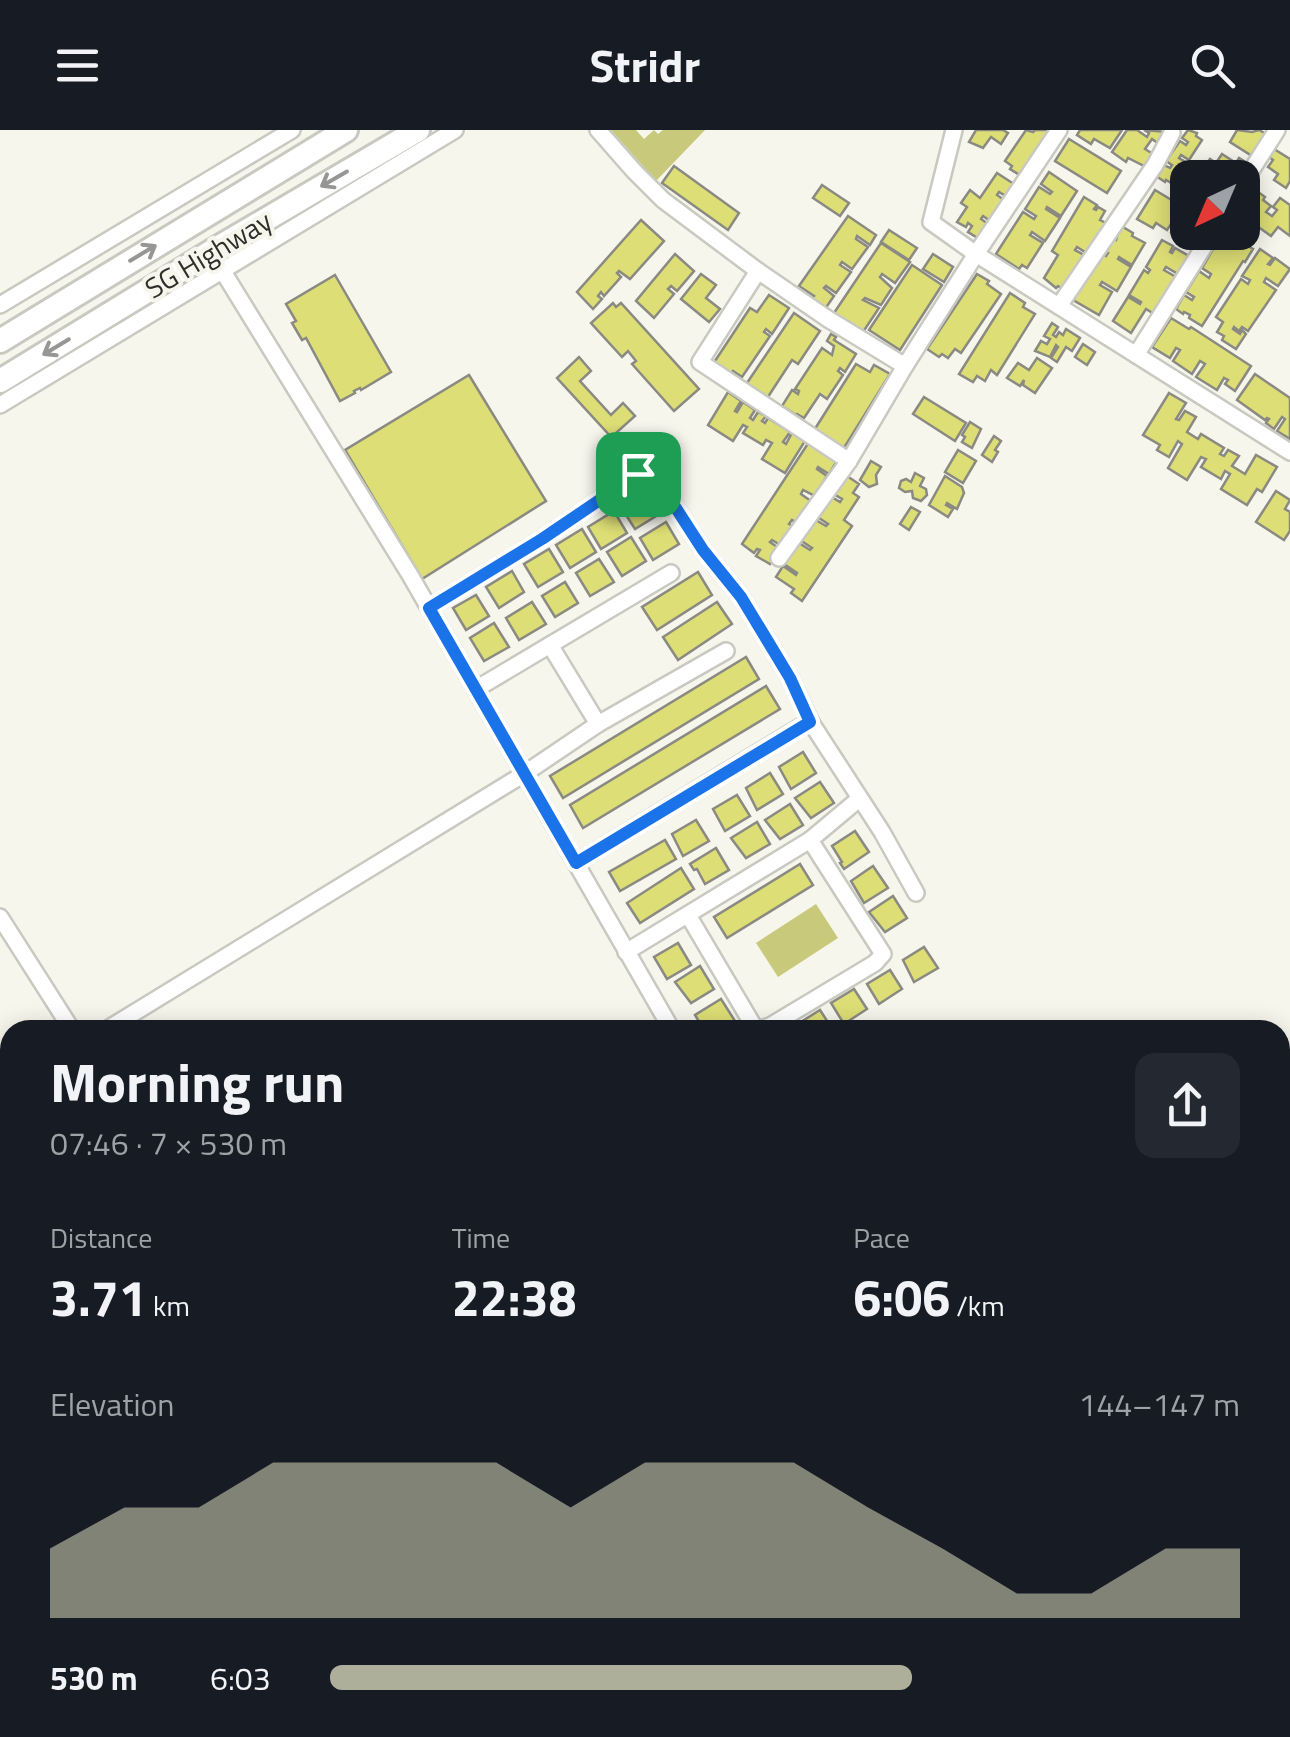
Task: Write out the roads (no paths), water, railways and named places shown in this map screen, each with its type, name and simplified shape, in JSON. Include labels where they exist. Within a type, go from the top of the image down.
[{"type":"highway","name":"SG Highway","points":[[0,340],[346,130]]},
{"type":"highway","name":"SG Highway","points":[[0,381],[418,130]]},
{"type":"street","points":[[0,305],[292,130]]},
{"type":"street","points":[[0,405],[455,130]]},
{"type":"street","points":[[598,130],[663,200],[758,271],[905,366]]},
{"type":"street","points":[[954,130],[931,222],[1290,452]]},
{"type":"street","points":[[778,558],[849,461],[905,366],[1058,130]]},
{"type":"street","points":[[1258,160],[1277,130]]},
{"type":"street","points":[[1058,306],[1155,165],[1172,133]]},
{"type":"street","points":[[1136,355],[1201,250]]},
{"type":"street","points":[[222,270],[429,608],[666,1020]]},
{"type":"street","points":[[758,271],[700,362],[849,461]]},
{"type":"street","points":[[429,608],[638,474],[672,502],[703,550],[741,597],[790,678],[810,722],[882,832],[916,894]]},
{"type":"street","points":[[476,689],[671,573]]},
{"type":"street","points":[[550,646],[598,724]]},
{"type":"street","points":[[122,1020],[524,774],[598,724],[726,651]]},
{"type":"street","points":[[576,863],[810,722]]},
{"type":"street","points":[[626,952],[810,840],[859,799]]},
{"type":"street","points":[[780,1020],[876,963],[883,954],[810,840]]},
{"type":"street","points":[[688,915],[750,1020]]},
{"type":"street","points":[[0,917],[66,1020]]}]
